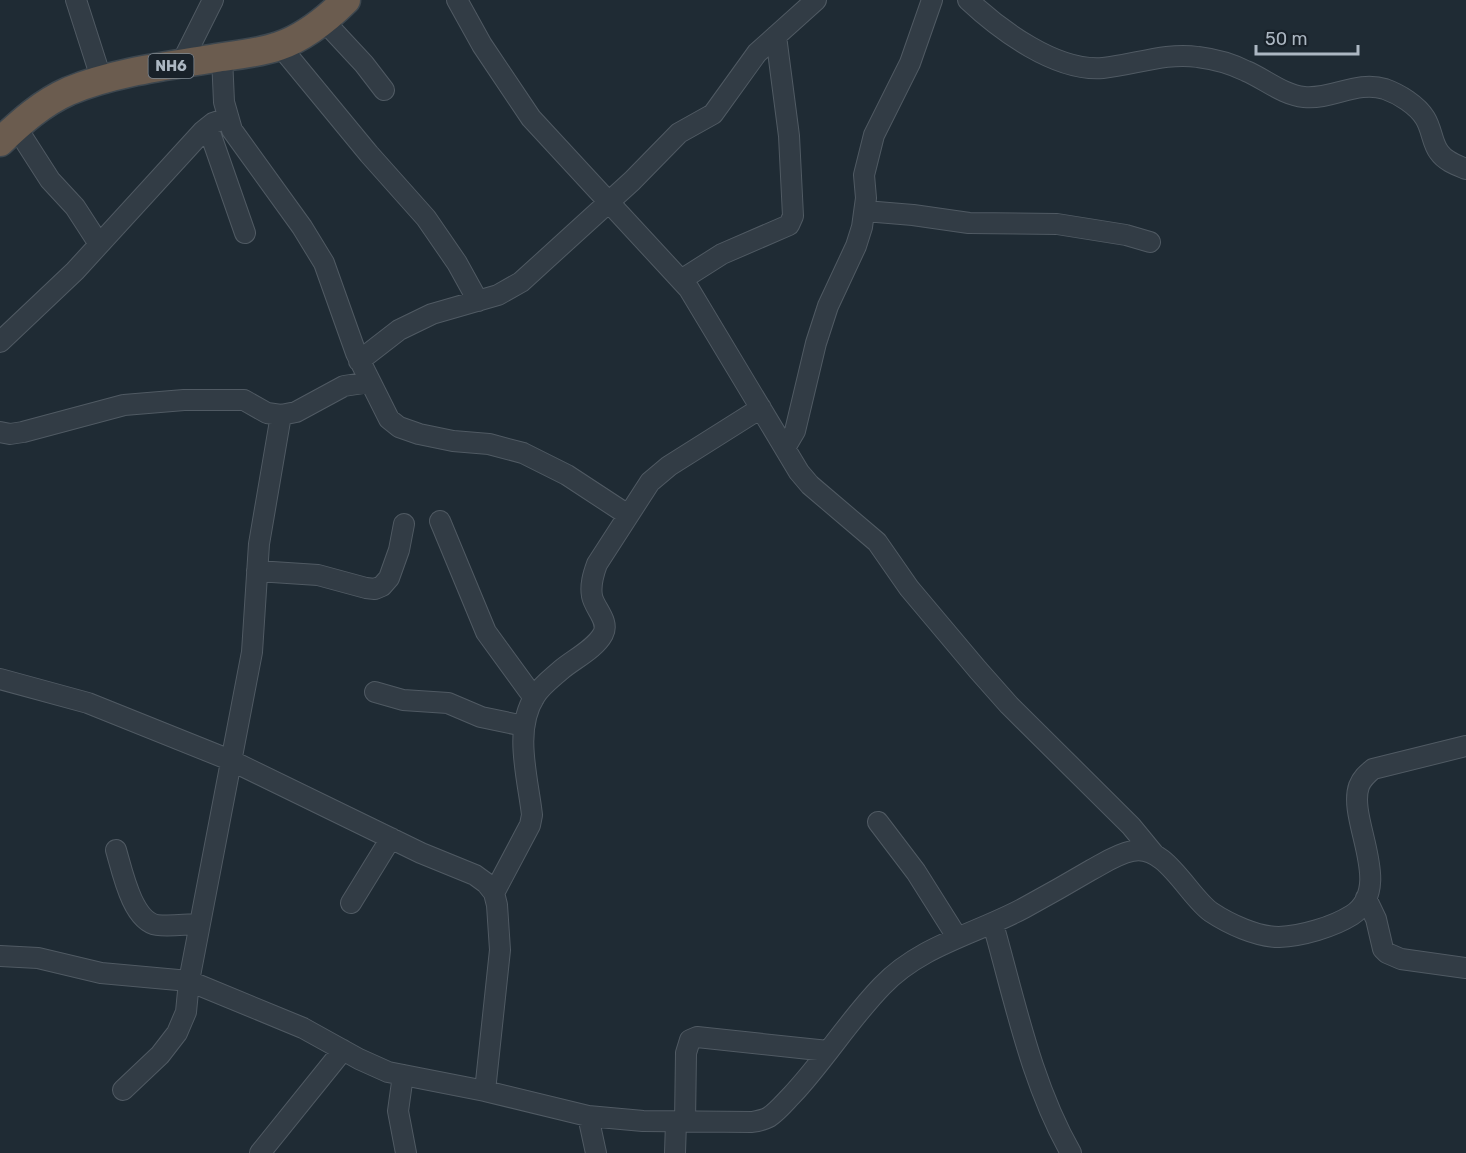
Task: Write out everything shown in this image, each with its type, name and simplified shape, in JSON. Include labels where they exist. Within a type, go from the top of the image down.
[{"type":"highway","name":"NH6","points":[[8,135],[42,105],[69,91],[102,81],[181,64],[280,46],[324,21],[346,0]]},
{"type":"street","points":[[76,0],[102,81]]},
{"type":"street","points":[[181,64],[213,0]]},
{"type":"street","points":[[458,0],[482,45],[531,118],[681,280],[702,307],[798,472],[877,542],[926,609],[1009,705],[1114,807],[1154,854],[1210,911],[1243,928],[1278,937],[1324,928],[1352,915],[1363,906],[1371,874],[1357,802],[1358,788],[1364,776],[1373,769],[1466,746]]},
{"type":"street","points":[[360,361],[399,330],[417,321],[441,311],[498,295],[521,282],[680,133],[713,114],[757,53],[816,0]]},
{"type":"street","points":[[785,448],[795,431],[816,343],[828,306],[856,246],[865,211],[864,175],[874,135],[906,71],[932,0]]},
{"type":"street","points":[[968,0],[985,16],[1018,40],[1066,63],[1085,68],[1102,68],[1147,60],[1196,57],[1246,71],[1291,94],[1304,97],[1319,97],[1355,88],[1372,87],[1386,90],[1415,107],[1425,118],[1438,151],[1446,159],[1466,169]]},
{"type":"street","points":[[324,21],[364,64],[384,90]]},
{"type":"street","points":[[681,280],[722,254],[789,225],[793,216],[789,136],[776,36]]},
{"type":"street","points":[[280,46],[369,154],[426,218],[451,253],[478,301]]},
{"type":"street","points":[[222,57],[224,102],[232,130],[302,226],[324,263],[360,361],[388,419],[399,427],[419,434],[453,441],[489,444],[524,453],[567,475],[628,515]]},
{"type":"street","points":[[0,342],[75,271],[182,152],[213,123],[228,118]]},
{"type":"street","points":[[208,127],[245,233]]},
{"type":"street","points":[[8,135],[75,207],[99,244]]},
{"type":"street","points":[[865,211],[969,223],[1057,224],[1126,235],[1150,242]]},
{"type":"street","points":[[0,432],[10,434],[23,432],[124,405],[184,400],[244,400],[267,413],[281,415],[296,412],[344,386],[370,382]]},
{"type":"street","points":[[494,893],[530,825],[532,815],[524,726],[534,698],[543,686],[603,634],[605,627],[593,603],[591,593],[592,578],[597,564],[650,482],[669,466],[761,408]]},
{"type":"street","points":[[123,1090],[160,1054],[177,1033],[186,1012],[199,924],[252,652],[258,544],[281,415]]},
{"type":"street","points":[[440,520],[486,632],[534,698]]},
{"type":"street","points":[[257,572],[318,575],[375,589],[382,586],[389,578],[399,550],[404,524]]},
{"type":"street","points":[[0,679],[88,703],[230,760],[391,838],[475,875],[486,883],[494,893],[497,905],[500,950],[485,1091]]},
{"type":"street","points":[[375,692],[403,700],[448,703],[482,717],[524,726]]},
{"type":"street","points":[[878,822],[916,872],[957,937]]},
{"type":"street","points":[[351,903],[391,838]]},
{"type":"street","points":[[116,849],[125,882],[137,911],[142,917],[155,925],[199,924]]},
{"type":"street","points":[[0,956],[38,958],[101,973],[189,981],[303,1028],[375,1067],[588,1116],[643,1121],[752,1122],[766,1119],[774,1113],[801,1085],[881,986],[911,961],[957,937],[993,924],[1122,853],[1143,849],[1154,854]]},
{"type":"street","points":[[1366,898],[1376,920],[1383,949],[1387,954],[1401,959],[1466,968]]},
{"type":"street","points":[[993,924],[1034,1068],[1050,1114],[1071,1153]]},
{"type":"street","points":[[675,1153],[686,1053],[690,1040],[697,1037],[828,1052]]},
{"type":"street","points":[[260,1153],[343,1050]]},
{"type":"street","points":[[403,1075],[398,1111],[405,1153]]},
{"type":"street","points":[[588,1116],[596,1153]]}]
